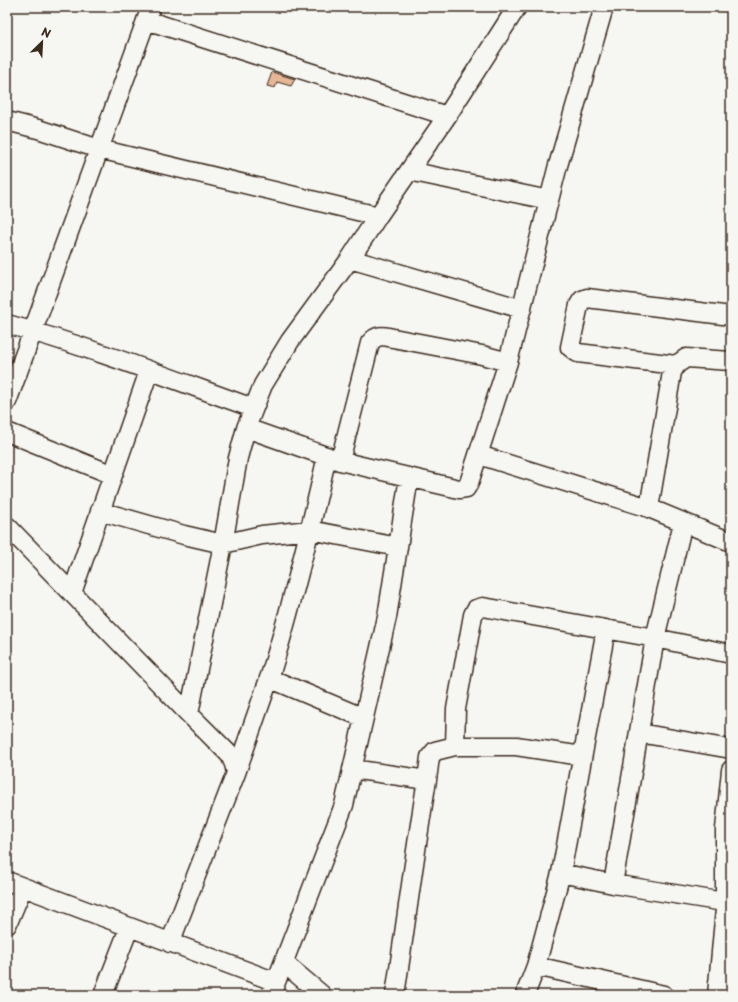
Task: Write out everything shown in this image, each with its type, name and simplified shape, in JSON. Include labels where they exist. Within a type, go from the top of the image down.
[{"type":"street","points":[[189,714],[223,544],[238,458],[246,428],[263,385],[290,342],[350,259],[447,116],[517,7]]},
{"type":"street","points":[[246,428],[334,458],[459,489],[466,488],[470,483],[508,362],[549,200],[604,7]]},
{"type":"street","points":[[7,402],[149,14],[447,116]]},
{"type":"street","points":[[7,121],[38,129],[100,149],[378,216]]},
{"type":"street","points":[[409,171],[549,200]]},
{"type":"street","points":[[350,259],[522,309]]},
{"type":"street","points":[[676,365],[578,353],[572,350],[570,347],[579,305],[582,300],[587,298],[731,316]]},
{"type":"street","points":[[7,324],[33,331],[253,408]]},
{"type":"street","points":[[170,943],[236,773],[269,678],[310,530],[370,343],[378,336],[393,338],[482,355],[508,362]]},
{"type":"street","points":[[649,508],[672,372],[676,365],[686,358],[731,361]]},
{"type":"street","points":[[72,593],[149,371]]},
{"type":"street","points":[[7,432],[113,475]]},
{"type":"street","points":[[479,454],[649,508],[682,523],[731,542]]},
{"type":"street","points":[[7,924],[15,884],[170,943],[273,989],[344,805],[387,617],[409,477]]},
{"type":"street","points":[[100,512],[223,544],[262,535],[310,530],[398,547]]},
{"type":"street","points":[[613,884],[656,638],[682,523]]},
{"type":"street","points":[[7,526],[189,714],[230,754],[236,773]]},
{"type":"street","points":[[455,746],[456,709],[473,615],[476,609],[483,607],[656,638],[731,654]]},
{"type":"street","points":[[525,995],[536,966],[561,873],[606,629]]},
{"type":"street","points":[[269,678],[364,718]]},
{"type":"street","points":[[639,734],[731,749]]},
{"type":"street","points":[[395,995],[416,841],[430,757],[435,751],[455,746],[516,746],[582,756]]},
{"type":"street","points":[[352,769],[427,780]]},
{"type":"street","points":[[717,995],[727,907],[728,829],[731,770]]},
{"type":"street","points":[[561,873],[727,907]]},
{"type":"street","points":[[103,995],[128,928]]},
{"type":"street","points":[[284,963],[322,995]]},
{"type":"street","points":[[536,966],[664,995]]},
{"type":"building","points":[[272,72],[295,79],[291,86],[277,82],[275,88],[267,86]]}]
